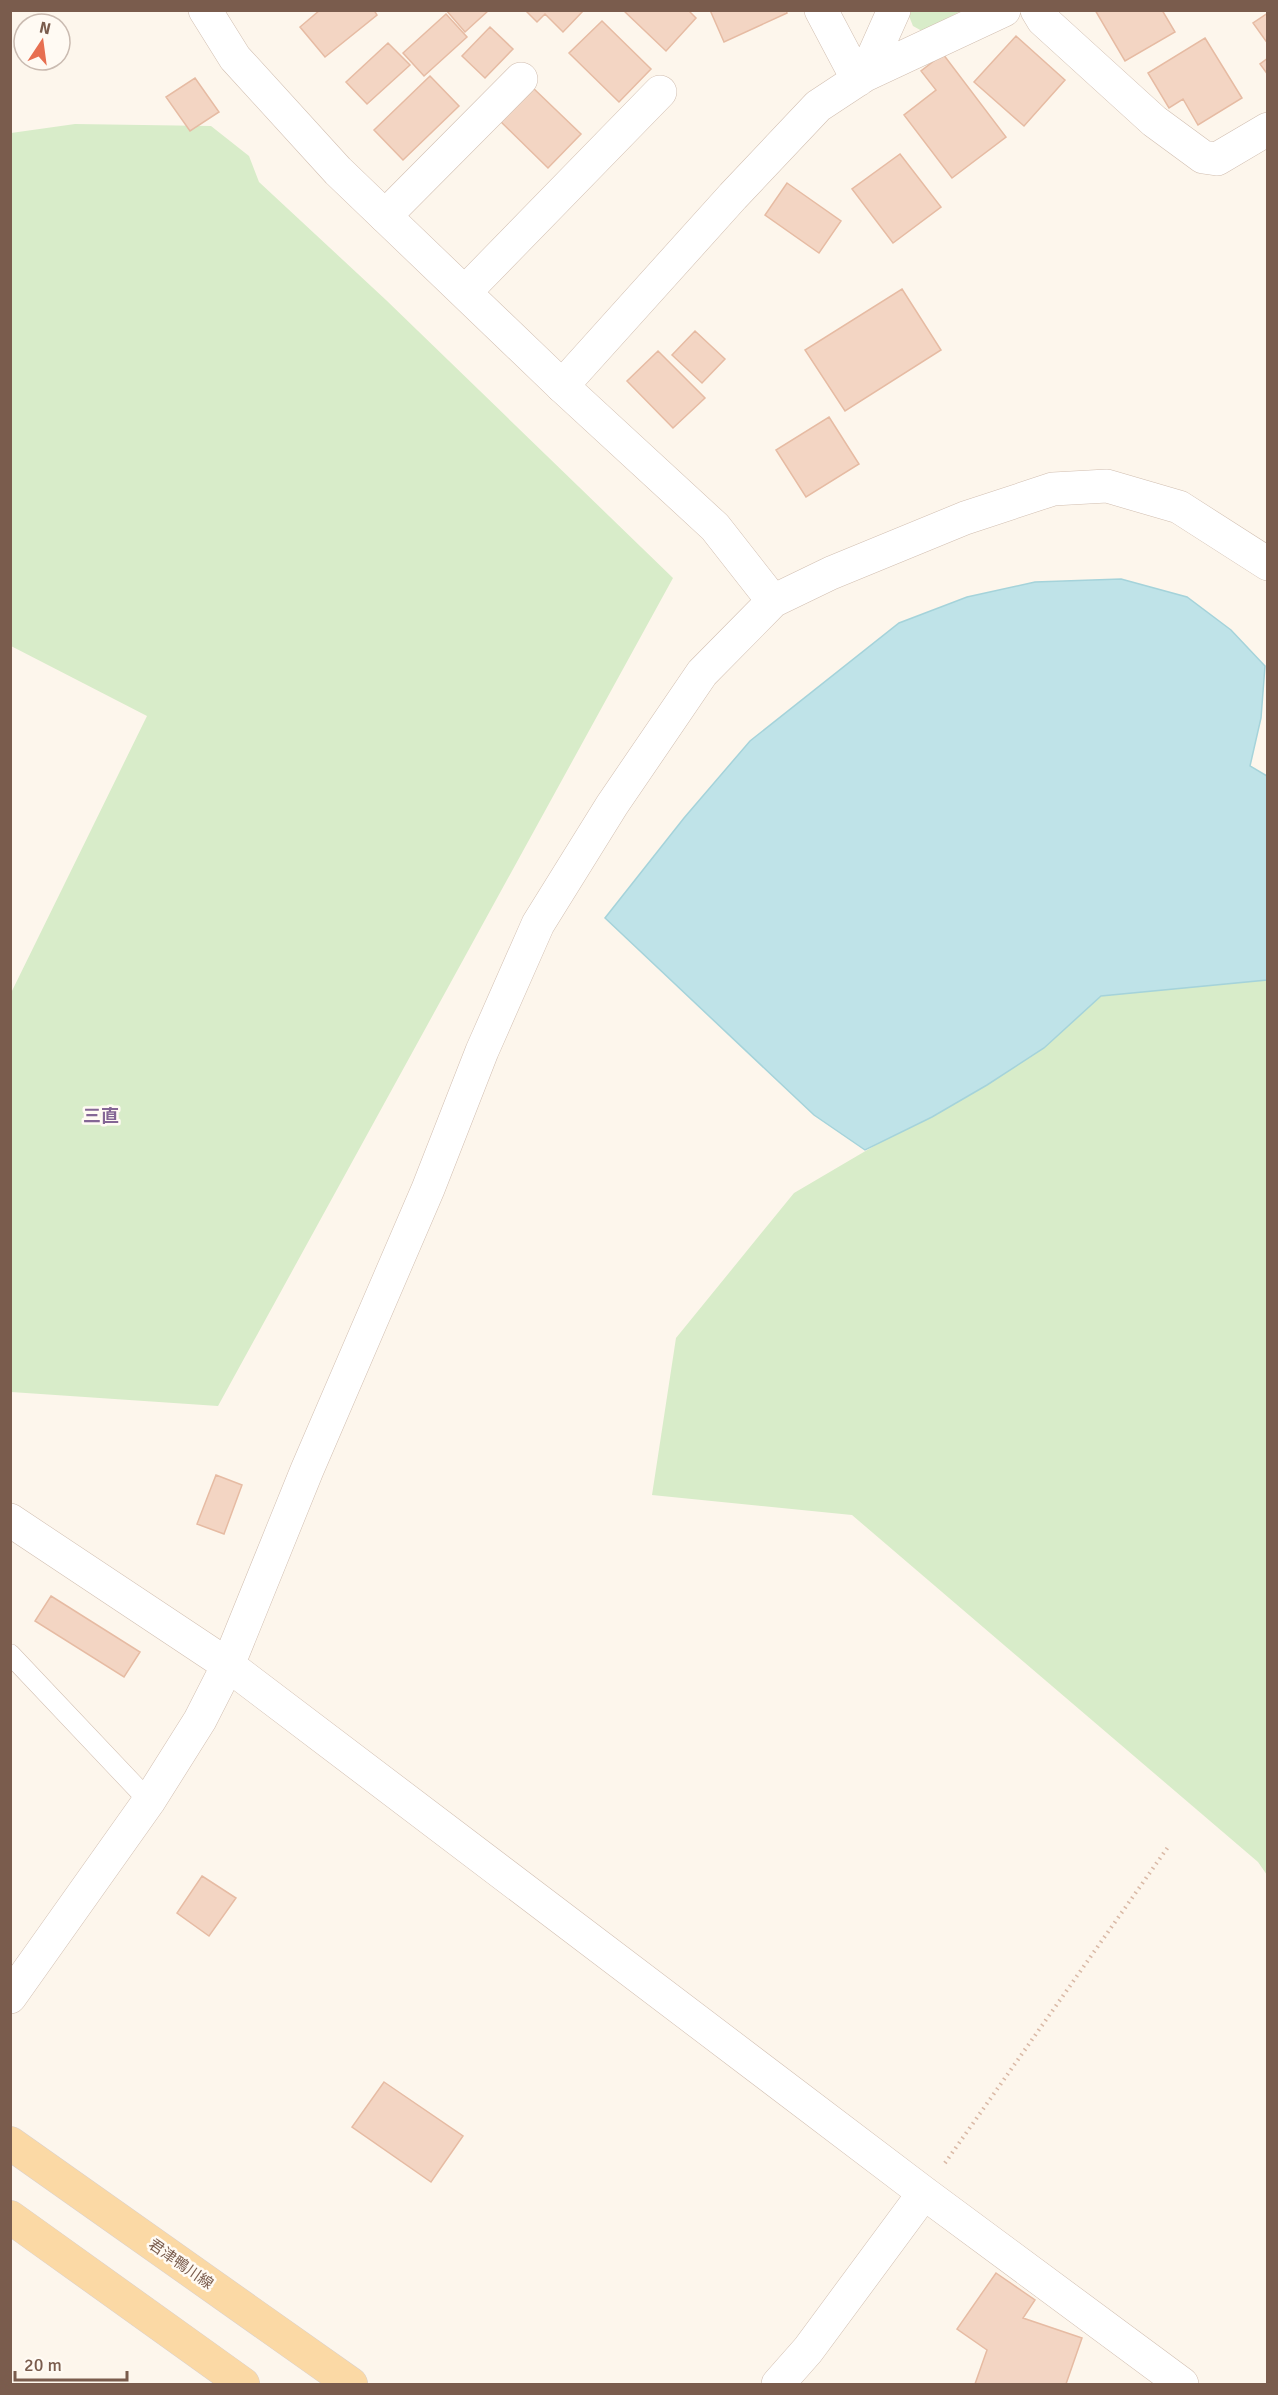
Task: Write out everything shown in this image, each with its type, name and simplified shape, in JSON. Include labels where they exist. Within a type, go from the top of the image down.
[{"type":"main road","name":"君津鴨川線","points":[[10,2143],[351,2385]]},
{"type":"main road","points":[[10,2217],[243,2385]]},
{"type":"street","points":[[205,10],[235,58],[338,171],[562,386],[715,527],[773,601]]},
{"type":"street","points":[[821,10],[862,77]]},
{"type":"street","points":[[862,77],[894,10]]},
{"type":"street","points":[[562,386],[733,196],[818,106],[862,77],[1004,10]]},
{"type":"street","points":[[1037,10],[1043,20],[1154,121],[1203,158],[1217,159],[1268,129]]},
{"type":"street","points":[[385,216],[520,80]]},
{"type":"street","points":[[465,292],[660,92]]},
{"type":"street","points":[[10,1997],[149,1801],[200,1720],[228,1665],[428,1189],[482,1051],[538,924],[612,805],[702,673],[773,601],[831,573],[965,518],[1053,489],[1107,486],[1179,507],[1268,564]]},
{"type":"street","points":[[10,1520],[228,1665],[924,2193],[1182,2385]]},
{"type":"street","points":[[778,2385],[808,2350],[924,2193]]},
{"type":"lane","points":[[10,1654],[149,1801]]},
{"type":"path","points":[[924,2193],[1168,1847]]},
{"type":"green space","points":[[907,11],[961,11],[922,31],[913,26]]},
{"type":"green space","points":[[75,124],[211,126],[249,156],[259,182],[386,300],[673,578],[218,1406],[11,1392],[10,995],[147,716],[11,646],[11,133]]},
{"type":"green space","points":[[1267,979],[1267,1875],[1258,1862],[852,1515],[652,1495],[676,1338],[794,1193],[1000,1072],[1107,992]]},
{"type":"water","points":[[1121,579],[1187,597],[1231,630],[1265,666],[1261,718],[1250,766],[1267,776],[1267,980],[1101,996],[1044,1048],[932,1117],[865,1150],[814,1115],[605,918],[684,818],[750,741],[899,623],[967,597],[1035,582]]},
{"type":"building","points":[[320,10],[374,10],[377,15],[325,57],[300,27]]},
{"type":"building","points":[[446,10],[489,10],[465,32]]},
{"type":"building","points":[[525,10],[584,10],[563,32],[545,14],[537,22]]},
{"type":"building","points":[[623,10],[688,10],[696,18],[666,51]]},
{"type":"building","points":[[710,10],[786,10],[787,13],[724,42]]},
{"type":"building","points":[[1095,10],[1162,10],[1175,32],[1125,61]]},
{"type":"building","points":[[1268,13],[1268,44],[1253,23]]},
{"type":"building","points":[[446,14],[467,37],[424,76],[403,53]]},
{"type":"building","points":[[602,21],[651,69],[619,102],[569,53]]},
{"type":"building","points":[[490,27],[513,49],[485,78],[462,56]]},
{"type":"building","points":[[1016,36],[1065,80],[1024,126],[974,82]]},
{"type":"building","points":[[1205,38],[1242,98],[1198,125],[1183,99],[1169,108],[1148,73]]},
{"type":"building","points":[[388,43],[410,65],[367,104],[346,82]]},
{"type":"building","points":[[943,54],[1006,137],[952,178],[904,115],[936,90],[921,71]]},
{"type":"building","points":[[1268,58],[1268,75],[1260,64]]},
{"type":"building","points":[[430,76],[459,106],[403,160],[374,130]]},
{"type":"building","points":[[195,78],[219,112],[190,131],[166,97]]},
{"type":"building","points":[[531,86],[581,134],[548,168],[498,119]]},
{"type":"building","points":[[900,154],[941,207],[893,243],[852,189]]},
{"type":"building","points":[[787,183],[841,221],[819,253],[765,215]]},
{"type":"building","points":[[902,289],[941,350],[845,411],[805,350]]},
{"type":"building","points":[[695,331],[725,359],[702,383],[672,355]]},
{"type":"building","points":[[658,351],[705,398],[673,428],[627,381]]},
{"type":"building","points":[[829,417],[859,464],[806,497],[776,450]]},
{"type":"building","points":[[216,1475],[242,1485],[224,1534],[197,1524]]},
{"type":"building","points":[[51,1596],[140,1652],[124,1677],[35,1621]]},
{"type":"building","points":[[202,1876],[236,1898],[209,1936],[177,1913]]},
{"type":"building","points":[[384,2082],[463,2136],[431,2182],[352,2127]]},
{"type":"building","points":[[996,2273],[1035,2300],[1023,2318],[1082,2338],[1066,2384],[975,2384],[987,2350],[957,2329]]},
{"type":"district","name":"三直","points":[[101,1116]]}]
